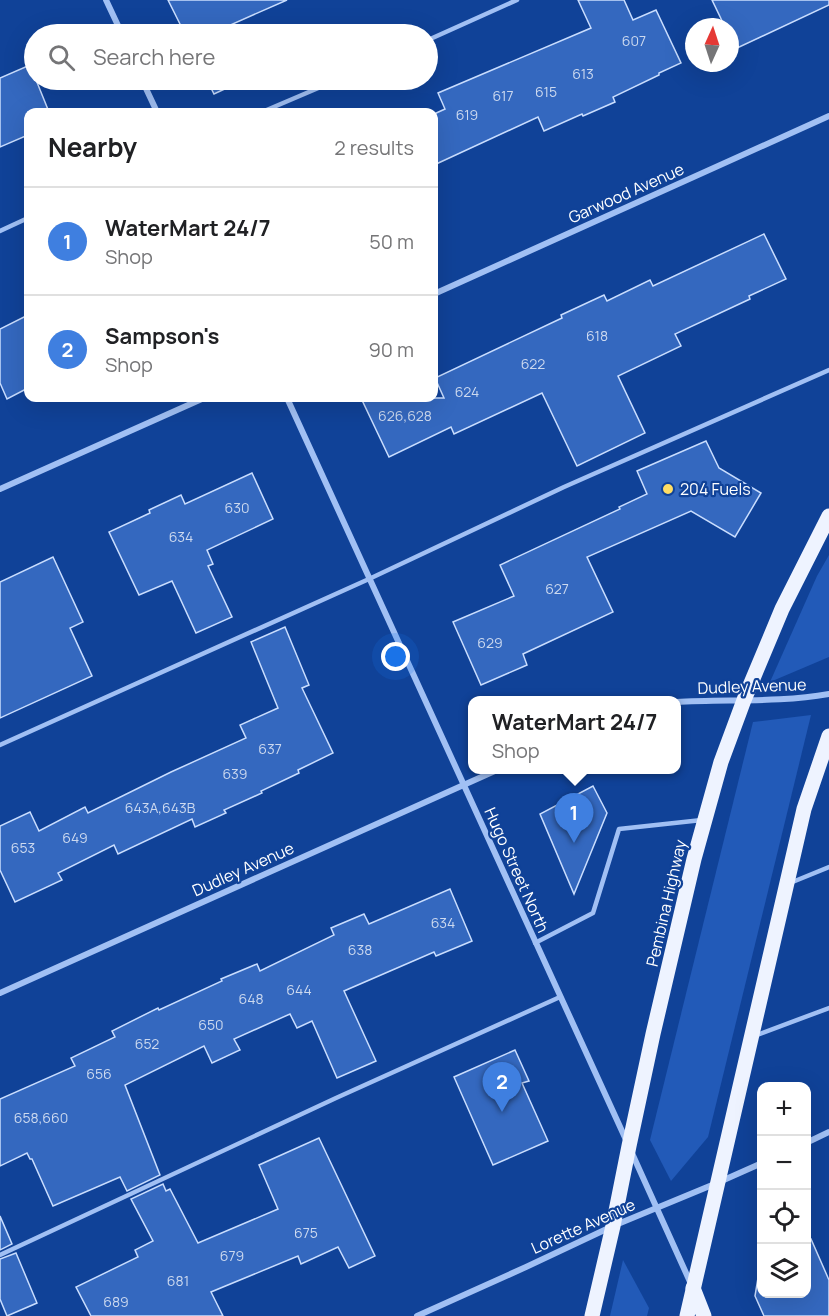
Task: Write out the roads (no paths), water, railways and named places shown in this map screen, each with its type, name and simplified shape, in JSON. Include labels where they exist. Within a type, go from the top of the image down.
[{"type":"main road","name":"Pembina Highway","points":[[592,1316],[678,929],[721,762],[782,609],[829,516]]},
{"type":"main road","points":[[687,1316],[804,809],[829,736]]},
{"type":"main road","points":[[693,1288],[704,1316]]},
{"type":"street","points":[[106,0],[117,24]]},
{"type":"street","points":[[147,90],[155,108]]},
{"type":"street","name":"Garwood Avenue","points":[[438,292],[829,116]]},
{"type":"street","points":[[0,489],[195,402]]},
{"type":"street","name":"Hugo Street North","points":[[289,402],[693,1288]]},
{"type":"street","name":"Dudley Avenue","points":[[681,702],[808,698],[829,694]]},
{"type":"street","name":"Dudley Avenue","points":[[0,993],[487,774]]},
{"type":"street","points":[[811,1141],[829,1132]]},
{"type":"street","name":"Lorette Avenue","points":[[417,1316],[526,1268],[613,1226],[757,1165]]},
{"type":"lane","points":[[438,36],[517,0]]},
{"type":"lane","points":[[271,108],[314,90]]},
{"type":"lane","points":[[0,231],[24,220]]},
{"type":"lane","points":[[0,745],[369,579],[564,487],[829,370]]},
{"type":"lane","points":[[535,943],[593,913],[619,829],[705,820]]},
{"type":"lane","points":[[787,884],[827,868],[829,875]]},
{"type":"lane","points":[[0,1255],[336,1098],[560,997]]},
{"type":"lane","points":[[751,1037],[829,1008]]},
{"type":"place","name":"204 Fuels","points":[[668,489]]},
{"type":"place","name":"WaterMart 24/7","points":[[574,843]]},
{"type":"place","name":"Sampson's","points":[[502,1112]]}]
